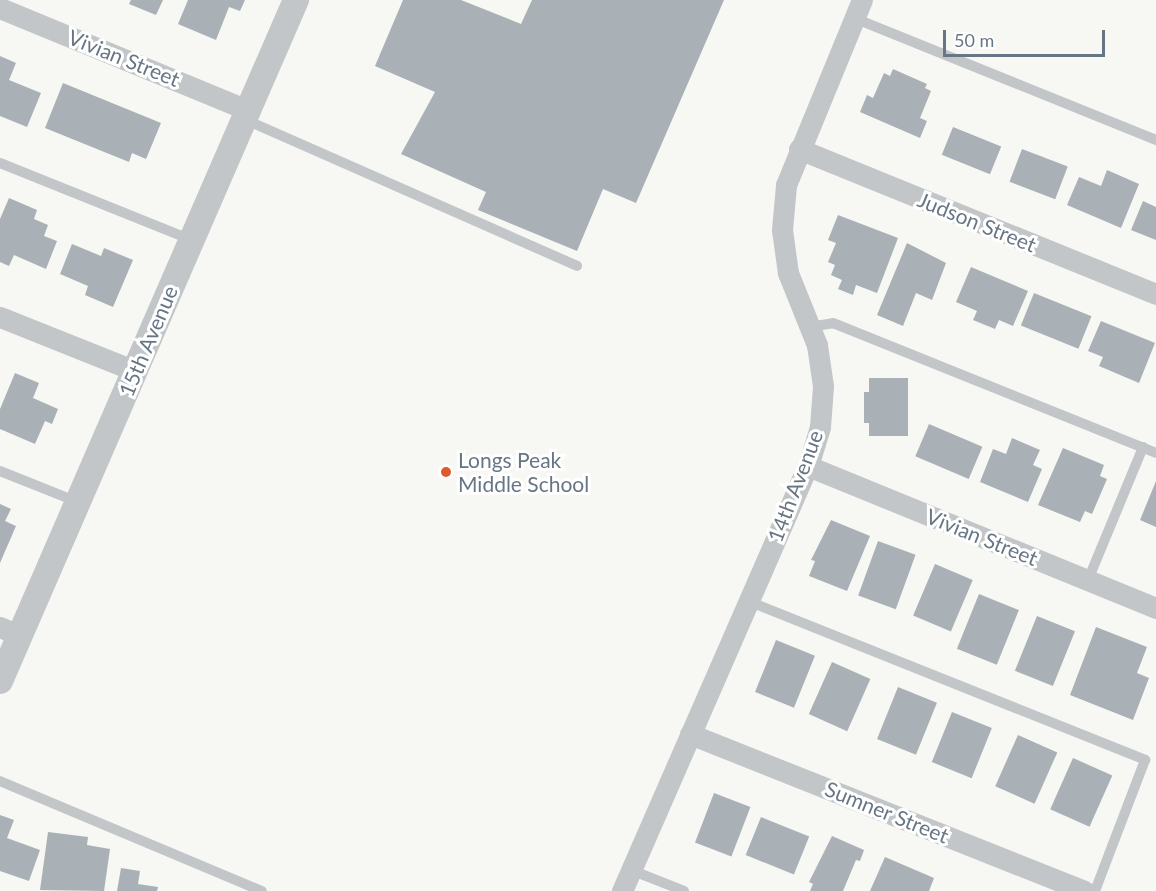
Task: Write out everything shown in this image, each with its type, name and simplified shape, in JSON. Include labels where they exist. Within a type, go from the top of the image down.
[{"type":"street","name":"15th Avenue","points":[[0,681],[10,631],[78,502],[296,0]]},
{"type":"street","name":"Vivian Street","points":[[0,8],[246,115]]},
{"type":"street","name":"14th Avenue","points":[[622,891],[808,466],[820,427],[823,386],[817,345],[788,273],[782,230],[786,185],[858,9]]},
{"type":"street","name":"Judson Street","points":[[799,149],[1156,294]]},
{"type":"street","points":[[0,317],[135,371]]},
{"type":"street","name":"Vivian Street","points":[[808,466],[1156,608]]},
{"type":"street","name":"Sumner Street","points":[[690,734],[1084,891]]},
{"type":"lane","points":[[858,9],[1156,140]]},
{"type":"lane","points":[[246,115],[577,266]]},
{"type":"lane","points":[[0,163],[192,240]]},
{"type":"lane","points":[[809,327],[833,323],[1156,453]]},
{"type":"lane","points":[[1088,580],[1143,447]]},
{"type":"lane","points":[[0,471],[78,502]]},
{"type":"lane","points":[[748,601],[1145,760],[1095,891]]},
{"type":"lane","points":[[0,781],[262,891]]},
{"type":"lane","points":[[631,870],[684,891]]},
{"type":"building","points":[[131,0],[163,0],[156,15],[129,4]]},
{"type":"building","points":[[188,0],[245,0],[240,11],[229,7],[216,40],[178,24]]},
{"type":"building","points":[[403,0],[461,0],[521,24],[532,0],[724,0],[636,203],[603,189],[577,251],[478,210],[486,192],[401,154],[435,92],[375,66]]},
{"type":"building","points":[[0,56],[16,63],[9,80],[41,93],[27,127],[0,116]]},
{"type":"building","points":[[893,69],[927,84],[925,88],[931,91],[920,118],[927,121],[920,138],[860,112],[867,95],[873,98],[884,73],[890,76]]},
{"type":"building","points":[[63,83],[161,123],[146,159],[132,153],[129,162],[45,128]]},
{"type":"building","points":[[953,127],[1001,146],[990,174],[942,155]]},
{"type":"building","points":[[1022,149],[1068,167],[1055,199],[1009,182]]},
{"type":"building","points":[[1107,170],[1139,184],[1121,228],[1067,205],[1079,177],[1101,186]]},
{"type":"building","points":[[9,198],[37,210],[34,219],[48,225],[44,236],[57,241],[46,269],[14,255],[9,266],[0,262],[0,219]]},
{"type":"building","points":[[1143,201],[1156,207],[1156,240],[1131,230]]},
{"type":"building","points":[[838,215],[898,238],[877,293],[856,285],[853,295],[838,289],[842,280],[831,275],[835,265],[828,262],[836,243],[828,240]]},
{"type":"building","points":[[907,243],[946,263],[932,300],[916,293],[903,326],[877,315]]},
{"type":"building","points":[[72,244],[101,256],[104,248],[133,260],[113,307],[85,295],[88,286],[60,274]]},
{"type":"building","points":[[971,267],[1028,291],[1013,326],[999,320],[995,329],[973,320],[977,311],[956,302]]},
{"type":"building","points":[[1034,293],[1091,316],[1078,349],[1021,325]]},
{"type":"building","points":[[1101,321],[1155,343],[1139,383],[1099,366],[1103,357],[1088,351]]},
{"type":"building","points":[[15,373],[39,383],[33,398],[58,409],[52,424],[45,421],[35,444],[0,429],[0,409]]},
{"type":"building","points":[[869,378],[908,378],[908,436],[869,436],[869,423],[864,423],[864,392],[869,392]]},
{"type":"building","points":[[929,424],[982,447],[969,479],[915,456]]},
{"type":"building","points":[[1012,438],[1040,450],[1033,465],[1042,469],[1028,502],[980,482],[993,449],[1006,454]]},
{"type":"building","points":[[1063,448],[1104,465],[1100,476],[1107,479],[1092,514],[1085,511],[1080,522],[1038,505]]},
{"type":"building","points":[[1156,481],[1156,527],[1140,520]]},
{"type":"building","points":[[0,504],[11,509],[5,521],[16,526],[0,563]]},
{"type":"building","points":[[831,520],[870,536],[847,591],[809,576],[815,561],[811,560]]},
{"type":"building","points":[[878,541],[916,555],[896,609],[858,596]]},
{"type":"building","points":[[935,564],[973,580],[951,632],[913,616]]},
{"type":"building","points":[[979,594],[1019,610],[997,665],[957,649]]},
{"type":"building","points":[[1037,616],[1075,631],[1053,686],[1015,671]]},
{"type":"building","points":[[1096,627],[1147,647],[1137,673],[1149,678],[1133,720],[1070,695]]},
{"type":"building","points":[[776,640],[815,656],[794,708],[755,692]]},
{"type":"building","points":[[832,662],[870,679],[847,731],[809,714]]},
{"type":"building","points":[[898,687],[937,703],[916,755],[877,739]]},
{"type":"building","points":[[952,712],[992,728],[972,778],[932,762]]},
{"type":"building","points":[[1018,735],[1057,752],[1035,804],[995,786]]},
{"type":"building","points":[[1073,758],[1112,775],[1090,827],[1050,809]]},
{"type":"building","points":[[714,793],[750,807],[731,856],[695,842]]},
{"type":"building","points":[[0,815],[14,820],[7,838],[40,850],[29,881],[0,871]]},
{"type":"building","points":[[761,817],[809,836],[794,874],[746,855]]},
{"type":"building","points":[[48,832],[88,837],[87,845],[110,849],[104,891],[40,890]]},
{"type":"building","points":[[832,836],[864,850],[860,861],[856,860],[843,891],[810,891],[813,884],[809,882]]},
{"type":"building","points":[[885,857],[934,878],[929,891],[870,891]]},
{"type":"building","points":[[121,868],[140,871],[138,884],[158,887],[157,891],[117,891]]},
{"type":"place","name":"Longs Peak Middle School","points":[[446,472]]}]
